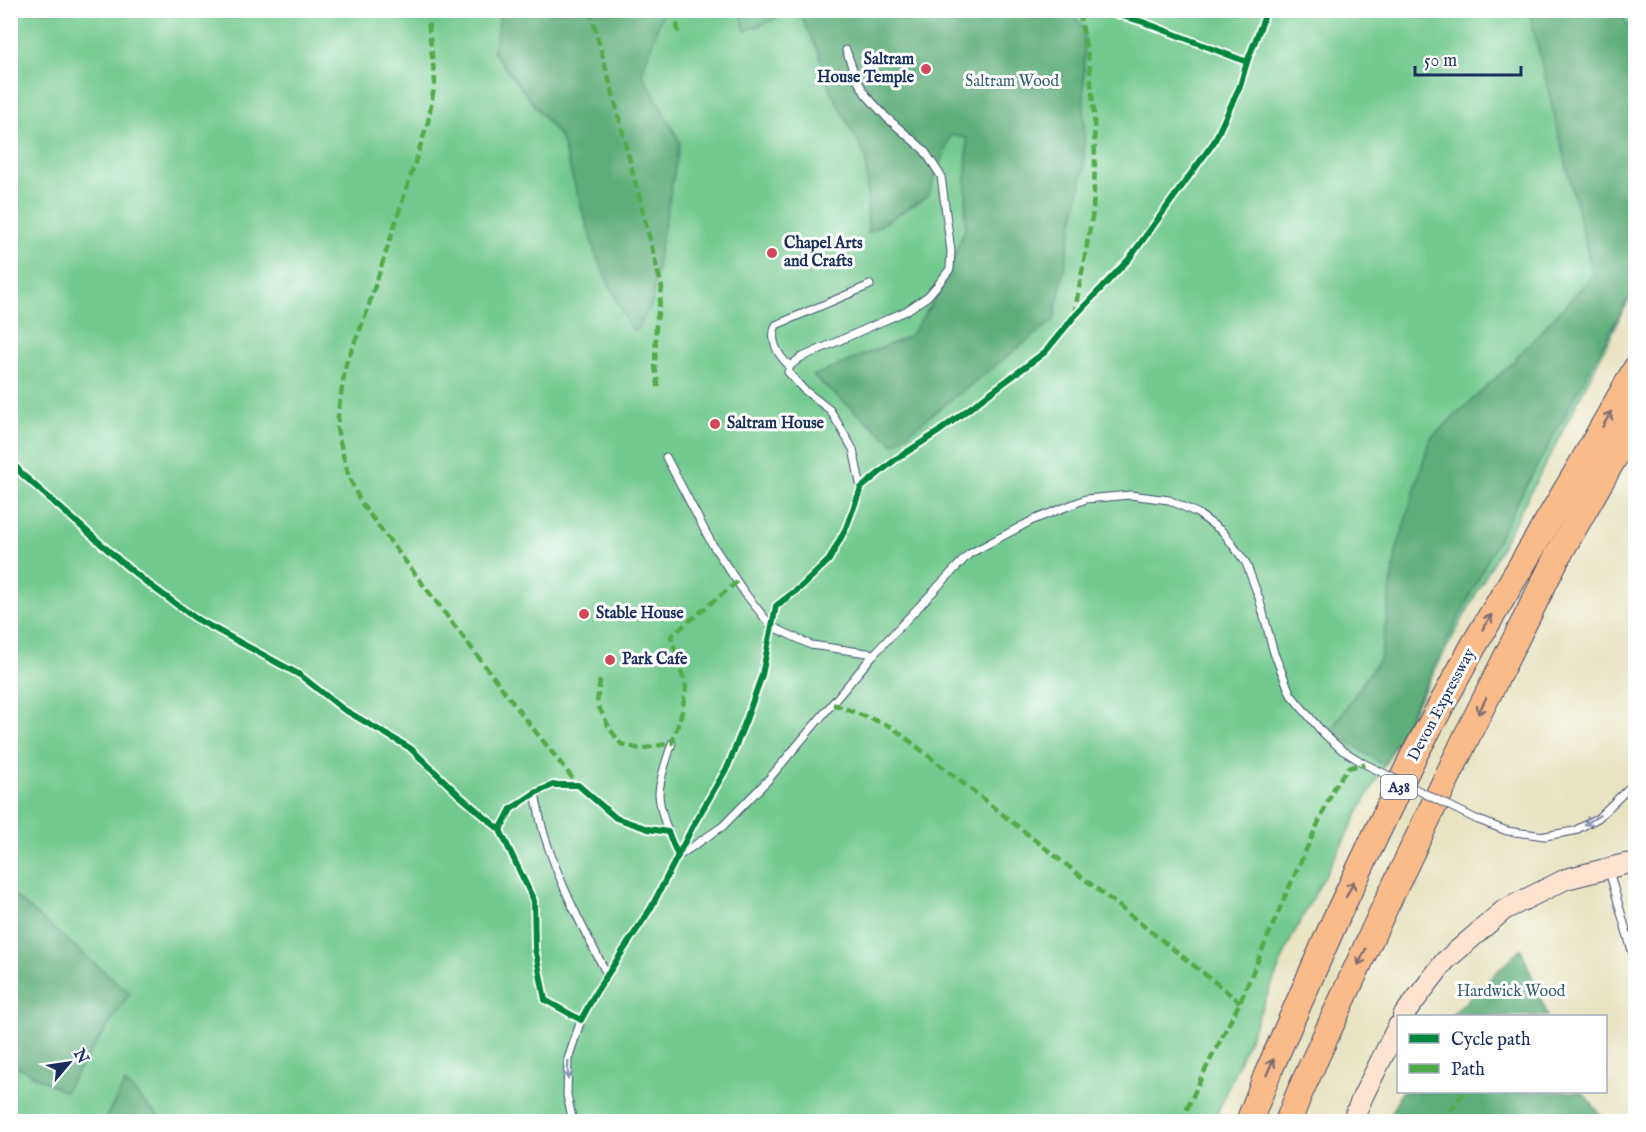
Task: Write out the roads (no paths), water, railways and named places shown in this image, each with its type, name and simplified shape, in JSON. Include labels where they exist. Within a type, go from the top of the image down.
[{"type":"highway","name":"Devon Expressway","points":[[1249,1122],[1267,1075],[1337,916],[1413,757],[1474,645],[1579,469],[1635,369]]},
{"type":"highway","name":"A38","points":[[1288,1122],[1383,911],[1467,736],[1556,558],[1635,419]]},
{"type":"highway","name":"A38","points":[[1518,634],[1635,452]]},
{"type":"street","points":[[1404,1015],[1445,960],[1504,910],[1566,879],[1635,863]]},
{"type":"street","points":[[1352,1122],[1397,1028]]},
{"type":"lane","points":[[846,50],[856,78],[866,95],[886,117],[924,150],[941,176],[951,251],[950,269],[928,296],[906,310],[800,358],[790,366],[788,372],[803,389],[830,410],[853,449],[861,488]]},
{"type":"lane","points":[[573,1122],[567,1095],[568,1059],[580,1020],[607,974],[651,908],[694,824],[728,766],[762,675],[776,606],[802,586],[829,560],[846,528],[861,488],[896,459],[956,419],[1045,352],[1128,259],[1214,142],[1240,86],[1247,62]]},
{"type":"lane","points":[[790,366],[778,352],[773,338],[776,325],[870,285]]},
{"type":"lane","points":[[666,458],[712,544],[744,592],[771,626],[812,645],[874,654]]},
{"type":"lane","points":[[10,460],[23,475],[139,577],[195,618],[300,675],[342,709],[410,748],[460,796],[500,830],[534,901],[535,948],[546,1000],[580,1020]]},
{"type":"lane","points":[[678,856],[723,826],[768,780],[874,654],[969,554],[1033,520],[1086,498],[1130,495],[1169,500],[1197,513],[1222,532],[1245,563],[1259,598],[1274,653],[1291,695],[1324,734],[1342,750],[1365,764],[1476,819],[1507,831],[1545,836],[1574,831],[1598,818],[1635,782]]},
{"type":"lane","points":[[672,743],[659,794],[668,832],[678,856]]},
{"type":"lane","points":[[500,830],[511,809],[535,793],[553,785],[578,785],[616,818],[648,829],[668,832]]},
{"type":"lane","points":[[535,793],[544,833],[564,885],[583,929],[607,974]]},
{"type":"lane","points":[[1608,868],[1635,965]]},
{"type":"place","name":"Saltram House Temple","points":[[926,69]]},
{"type":"place","name":"Chapel Arts and Crafts","points":[[772,253]]},
{"type":"place","name":"Saltram House","points":[[715,424]]},
{"type":"place","name":"Stable House","points":[[584,614]]},
{"type":"place","name":"Park Cafe","points":[[610,660]]},
{"type":"park label","name":"Saltram Wood","points":[[1012,82]]},
{"type":"park label","name":"Hardwick Wood","points":[[1511,992]]}]
